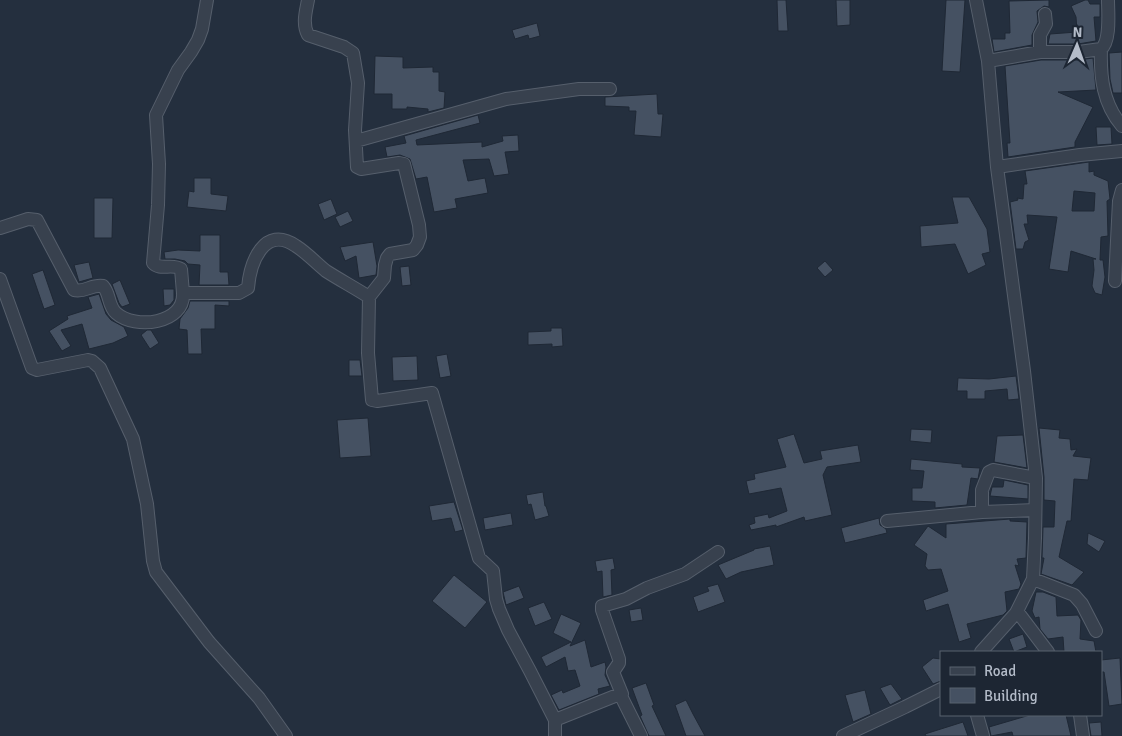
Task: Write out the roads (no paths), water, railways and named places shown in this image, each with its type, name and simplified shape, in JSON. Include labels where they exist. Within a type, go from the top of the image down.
[{"type":"street","points":[[0,228],[28,219],[37,220],[74,290],[82,291],[94,286],[103,286],[107,291],[114,311],[123,318],[138,322],[150,322],[167,318],[180,308],[183,303],[181,269],[175,266],[158,267],[152,263],[159,164],[156,115],[178,70],[198,40],[207,0]]},
{"type":"street","points":[[308,0],[305,16],[305,30],[308,34],[344,47],[354,53],[358,83],[356,165],[359,169],[399,163],[404,164],[420,231],[418,246],[413,250],[390,254],[385,265],[384,278],[370,297],[368,353],[372,400],[377,401],[432,393],[480,558],[493,571],[496,599],[508,630],[554,720],[555,736]]},
{"type":"street","points":[[976,0],[988,61],[997,167],[1036,478],[1032,579],[1017,611],[982,651]]},
{"type":"street","points":[[1108,0],[1109,25],[1106,43],[1101,49],[1100,64],[1104,93],[1114,117],[1122,126]]},
{"type":"street","points":[[1040,52],[1040,35],[1046,24],[1045,14]]},
{"type":"street","points":[[988,61],[1040,52],[1080,52],[1101,49]]},
{"type":"street","points":[[356,141],[506,99],[579,89],[610,88]]},
{"type":"street","points":[[997,167],[1122,151]]},
{"type":"street","points":[[1115,281],[1121,197]]},
{"type":"street","points":[[183,293],[244,292],[248,288],[249,275],[256,254],[268,242],[278,239],[296,245],[327,271],[370,297]]},
{"type":"street","points":[[0,279],[23,348],[32,368],[37,370],[88,360],[100,368],[133,439],[147,504],[153,561],[156,572],[209,642],[259,698],[286,736]]},
{"type":"street","points":[[982,512],[982,490],[989,472],[992,470],[1036,478]]},
{"type":"street","points":[[887,521],[982,512],[1035,510]]},
{"type":"street","points":[[641,736],[613,672],[619,663],[619,659],[602,606],[626,599],[647,588],[681,576],[718,552]]},
{"type":"street","points":[[1032,579],[1074,595],[1082,604],[1096,631]]},
{"type":"street","points":[[1017,611],[1047,651]]},
{"type":"street","points":[[844,736],[940,690]]},
{"type":"street","points":[[554,720],[622,694]]},
{"type":"street","points":[[977,716],[984,736]]},
{"type":"street","points":[[1080,716],[1083,736]]}]
